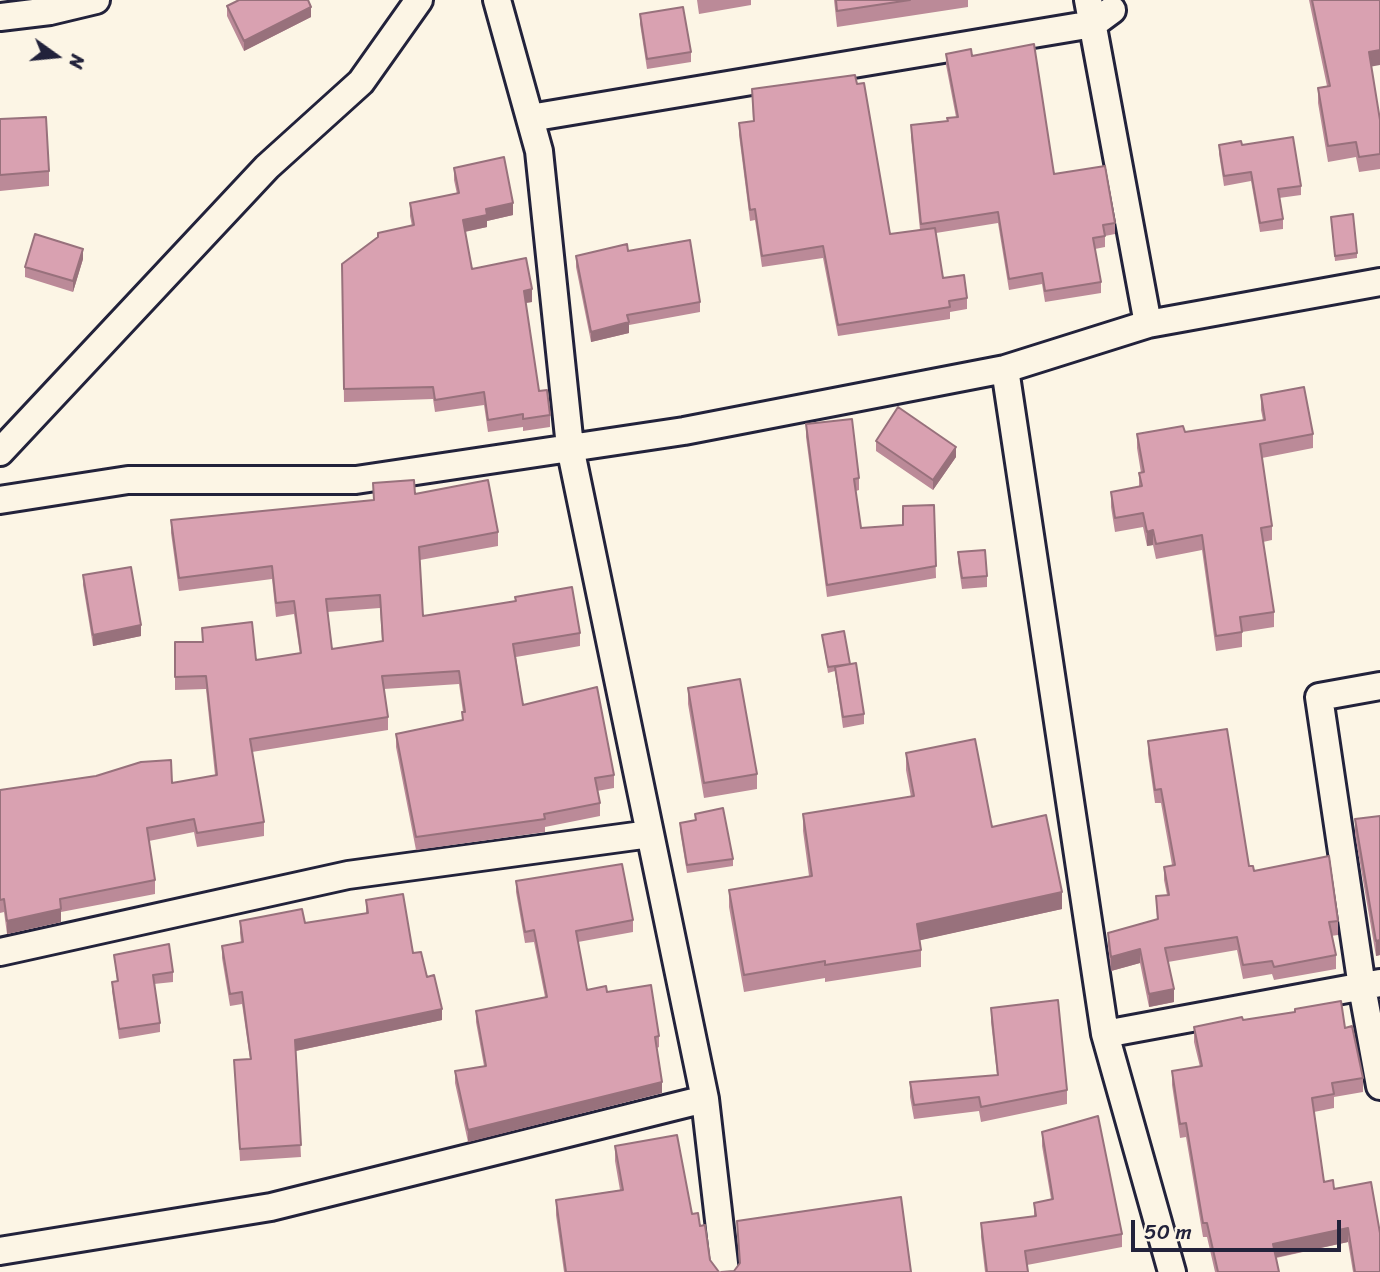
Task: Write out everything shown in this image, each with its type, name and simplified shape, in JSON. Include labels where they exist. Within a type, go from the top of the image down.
[{"type":"street","points":[[0,17],[96,0]]},
{"type":"street","points":[[0,452],[267,167],[361,82],[419,0]]},
{"type":"street","points":[[497,0],[539,151],[570,447],[705,1099],[724,1272]]},
{"type":"street","points":[[530,118],[1098,11],[1148,324]]},
{"type":"street","points":[[0,500],[128,480],[356,480],[684,431],[1004,369],[1148,324],[1380,282]]},
{"type":"street","points":[[1004,369],[1105,1034],[1172,1272]]},
{"type":"street","points":[[1380,686],[1319,696],[1371,985],[1380,1086]]},
{"type":"street","points":[[0,952],[348,875],[650,834]]},
{"type":"street","points":[[1105,1034],[1371,985]]},
{"type":"street","points":[[0,1251],[271,1207],[705,1099]]},
{"type":"building","points":[[239,0],[308,0],[311,7],[244,41],[227,6]]},
{"type":"building","points":[[836,0],[910,0],[837,11]]},
{"type":"building","points":[[1312,0],[1380,0],[1380,50],[1369,52],[1380,120],[1380,154],[1359,157],[1356,142],[1328,146],[1318,88],[1330,86]]},
{"type":"building","points":[[683,7],[691,52],[647,59],[640,14]]},
{"type":"building","points":[[1034,44],[1054,174],[1105,166],[1115,223],[1103,225],[1105,236],[1093,238],[1101,282],[1045,291],[1042,273],[1009,279],[998,212],[921,224],[911,125],[948,121],[947,118],[958,117],[946,54],[971,49],[972,56]]},
{"type":"building","points":[[855,75],[857,84],[864,83],[890,234],[935,228],[943,278],[964,275],[967,298],[949,301],[950,307],[838,325],[823,246],[762,256],[755,209],[750,210],[739,123],[754,121],[752,89]]},
{"type":"building","points":[[46,117],[49,171],[0,175],[0,119]]},
{"type":"building","points":[[1293,137],[1301,186],[1278,189],[1283,219],[1260,223],[1251,172],[1224,176],[1219,145],[1241,141],[1242,145]]},
{"type":"building","points":[[504,157],[513,203],[486,209],[487,215],[463,220],[472,269],[526,258],[532,289],[524,291],[539,391],[547,390],[550,415],[523,419],[523,414],[488,420],[484,392],[435,400],[433,387],[344,389],[342,264],[378,237],[378,233],[414,225],[410,203],[459,193],[454,168]]},
{"type":"building","points":[[1353,214],[1357,253],[1335,256],[1331,217]]},
{"type":"building","points":[[35,234],[83,249],[73,281],[25,267]]},
{"type":"building","points":[[690,240],[700,302],[627,315],[629,322],[591,332],[576,256],[627,244],[628,251]]},
{"type":"building","points":[[1304,387],[1313,434],[1260,444],[1272,526],[1261,528],[1274,612],[1240,617],[1242,632],[1216,636],[1202,535],[1156,544],[1153,530],[1147,532],[1143,513],[1115,518],[1111,492],[1142,486],[1139,473],[1144,472],[1137,434],[1183,426],[1185,432],[1265,420],[1261,395]]},
{"type":"building","points":[[898,407],[956,447],[933,480],[876,441]]},
{"type":"building","points":[[852,419],[859,478],[854,479],[861,528],[903,525],[903,506],[934,505],[936,566],[827,585],[806,424]]},
{"type":"building","points":[[414,480],[415,494],[488,480],[498,532],[419,547],[423,616],[516,601],[515,597],[572,587],[580,633],[513,644],[523,705],[597,687],[614,775],[595,778],[600,803],[544,814],[545,819],[416,837],[396,734],[463,720],[462,712],[465,712],[459,671],[382,676],[388,717],[250,739],[264,822],[197,833],[194,819],[147,828],[155,880],[60,899],[61,909],[7,921],[4,899],[0,900],[0,790],[96,776],[141,762],[171,760],[172,783],[217,775],[206,676],[175,677],[175,642],[203,642],[202,628],[252,622],[256,660],[301,653],[294,601],[276,603],[272,566],[179,578],[171,520],[374,500],[373,483]],"holes":[[[380,595],[383,641],[332,649],[326,599]]]},
{"type":"building","points":[[985,550],[987,576],[962,578],[958,552]]},
{"type":"building","points":[[131,567],[141,625],[93,635],[83,575]]},
{"type":"building","points":[[844,631],[850,664],[828,667],[822,635]]},
{"type":"building","points":[[856,663],[864,714],[843,717],[835,667]]},
{"type":"building","points":[[740,679],[757,774],[704,783],[688,688]]},
{"type":"building","points":[[1227,729],[1249,866],[1253,866],[1254,871],[1329,856],[1338,921],[1329,922],[1336,955],[1274,967],[1272,961],[1243,965],[1237,937],[1165,948],[1174,989],[1149,994],[1140,949],[1111,957],[1108,933],[1158,919],[1156,896],[1169,895],[1164,867],[1175,865],[1161,789],[1155,790],[1148,741]]},
{"type":"building","points":[[975,739],[992,827],[1046,815],[1062,892],[917,924],[921,950],[825,965],[825,961],[744,975],[729,890],[812,876],[803,814],[914,796],[906,753]]},
{"type":"building","points":[[723,808],[733,859],[687,865],[680,823],[696,820],[695,814]]},
{"type":"building","points":[[1380,816],[1380,940],[1376,941],[1355,819]]},
{"type":"building","points":[[622,864],[633,920],[576,931],[587,990],[606,986],[607,992],[651,985],[659,1036],[655,1037],[662,1082],[468,1130],[455,1071],[486,1066],[476,1011],[547,997],[534,930],[525,932],[516,881]]},
{"type":"building","points":[[403,894],[413,953],[421,952],[427,977],[434,975],[442,1009],[295,1040],[301,1145],[240,1149],[234,1060],[251,1059],[242,992],[230,994],[222,946],[243,942],[240,921],[302,909],[305,923],[368,913],[366,900]]},
{"type":"building","points":[[169,944],[173,972],[153,975],[160,1023],[119,1029],[112,982],[118,981],[114,955]]},
{"type":"building","points":[[1058,1000],[1067,1090],[981,1107],[979,1097],[914,1105],[910,1082],[998,1075],[991,1008]]},
{"type":"building","points":[[1341,1001],[1345,1028],[1352,1026],[1363,1078],[1332,1083],[1334,1094],[1312,1098],[1324,1182],[1333,1180],[1334,1189],[1371,1182],[1380,1233],[1380,1272],[1355,1272],[1348,1228],[1273,1244],[1279,1272],[1218,1272],[1207,1223],[1203,1223],[1186,1123],[1180,1124],[1172,1071],[1202,1066],[1194,1027],[1242,1017],[1243,1020],[1295,1012],[1295,1009]]},
{"type":"building","points":[[1098,1116],[1122,1234],[1025,1251],[1028,1272],[987,1272],[981,1223],[1036,1216],[1034,1203],[1053,1199],[1042,1132]]},
{"type":"building","points":[[677,1135],[692,1214],[698,1213],[700,1226],[705,1225],[710,1260],[719,1272],[566,1272],[556,1200],[623,1190],[615,1146]]},
{"type":"building","points":[[901,1197],[911,1272],[721,1272],[734,1271],[740,1263],[737,1221]]}]
